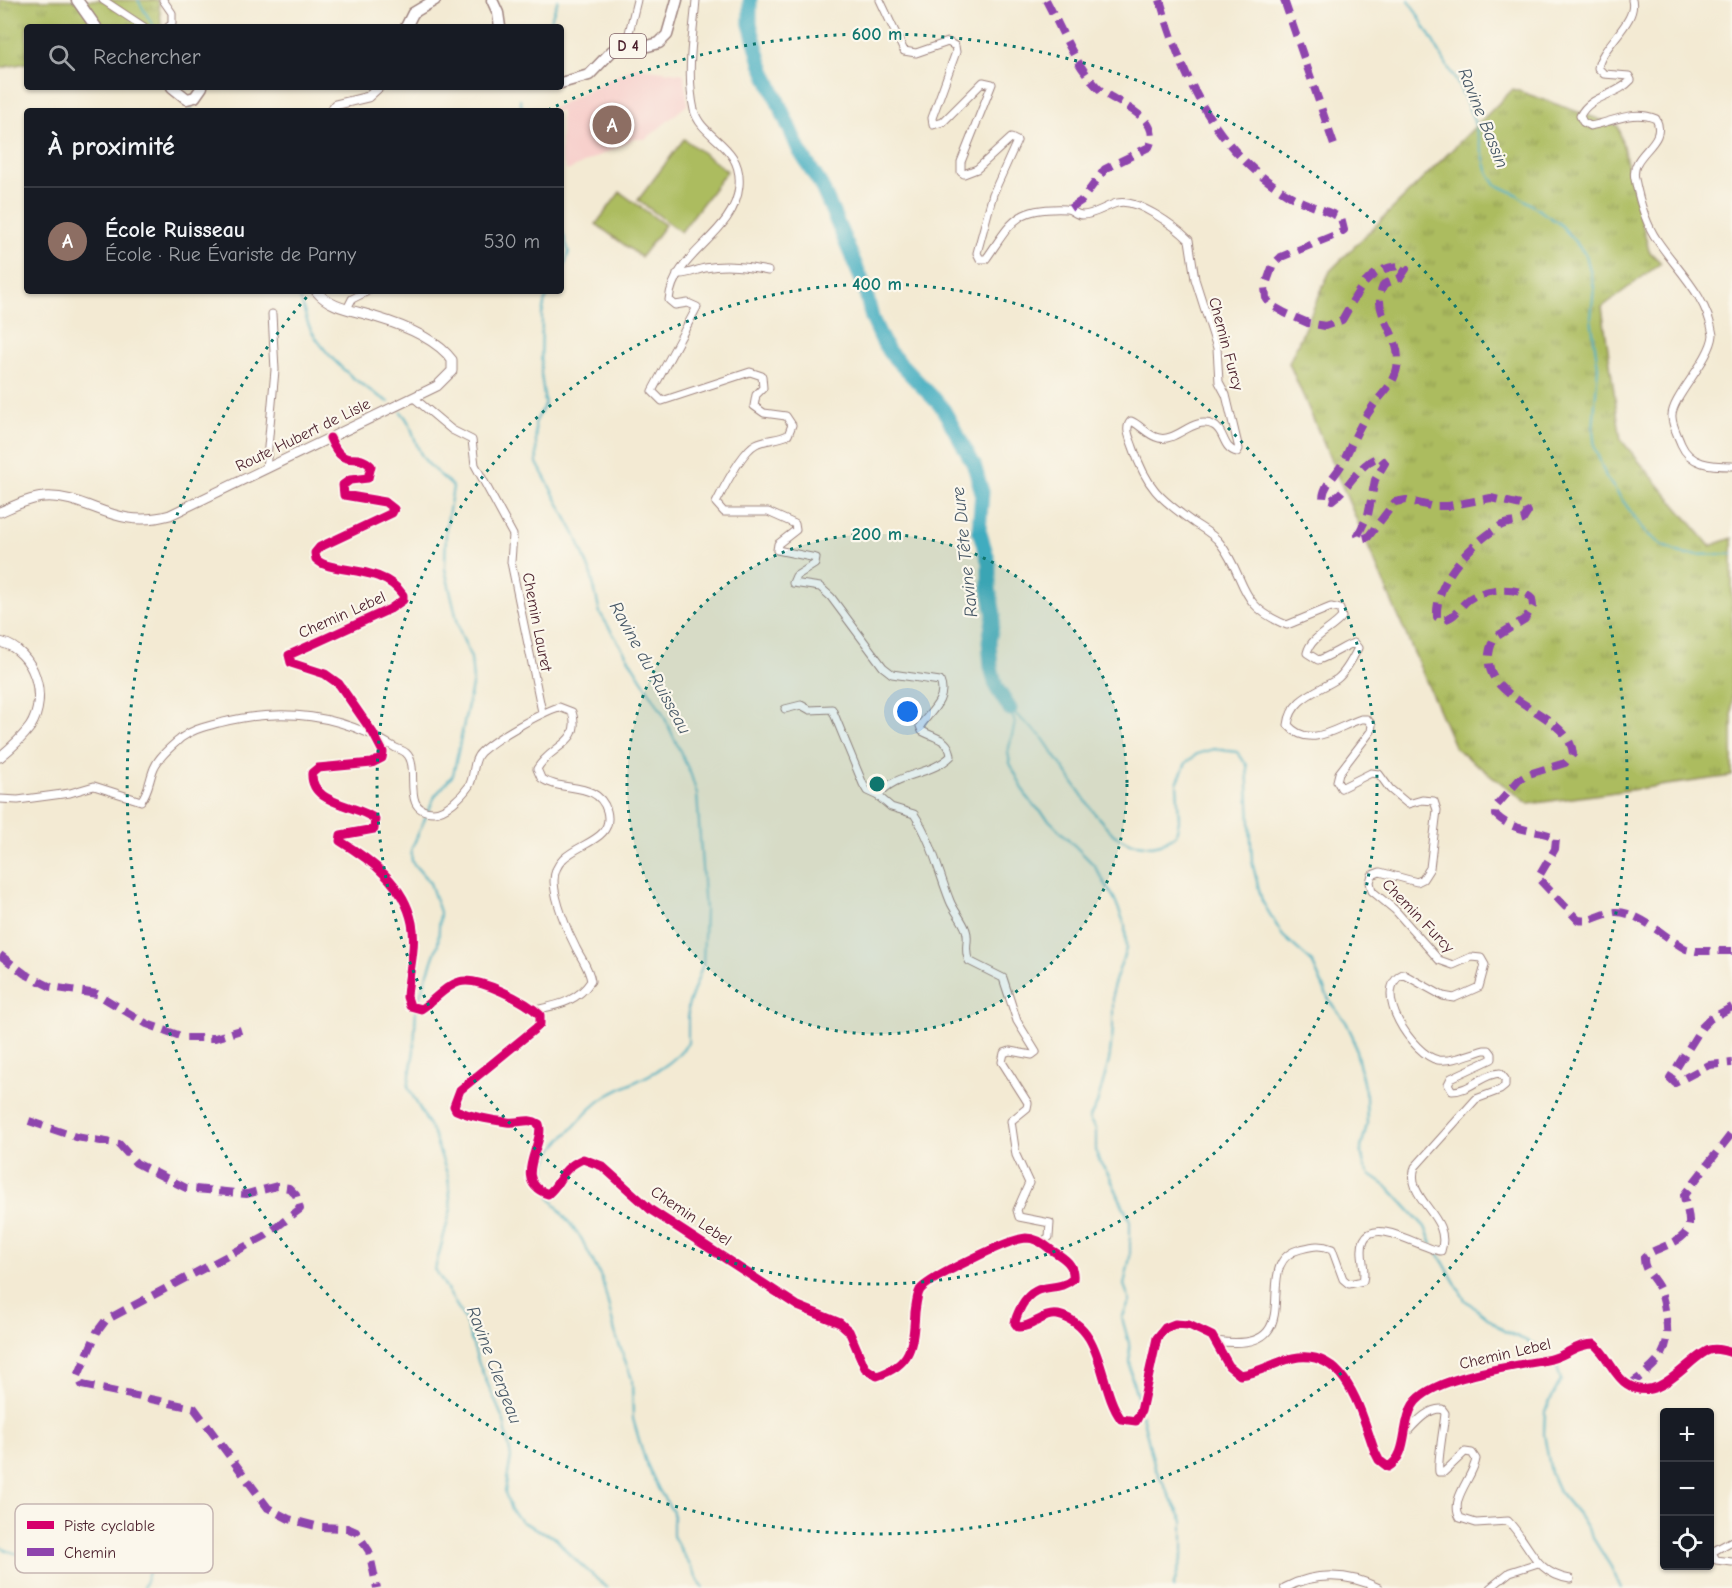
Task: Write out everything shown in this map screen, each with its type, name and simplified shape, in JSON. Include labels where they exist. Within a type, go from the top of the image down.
[{"type":"main road","points":[[77,0],[94,24]]},
{"type":"main road","points":[[408,24],[413,13],[435,0]]},
{"type":"main road","points":[[492,0],[498,13],[500,24]]},
{"type":"main road","name":"D 4","points":[[564,81],[589,75],[612,51],[626,45],[648,46],[659,43],[669,29],[677,0]]},
{"type":"main road","points":[[176,90],[187,99],[195,97],[200,90]]},
{"type":"main road","points":[[334,108],[335,105],[368,97],[376,90]]},
{"type":"main road","name":"Route Hubert de Lisle","points":[[0,512],[29,500],[54,498],[128,520],[159,518],[414,398],[446,380],[452,371],[452,360],[435,342],[378,317],[327,302],[319,294]]},
{"type":"main road","points":[[0,642],[19,650],[29,663],[34,674],[39,701],[31,726],[0,757]]},
{"type":"street","points":[[103,0],[139,24]]},
{"type":"street","points":[[163,0],[172,13],[172,24]]},
{"type":"street","points":[[626,45],[637,0]]},
{"type":"street","points":[[696,0],[690,72],[694,111],[700,122],[733,157],[740,183],[737,201],[719,230],[677,274],[670,287],[669,300],[675,305],[688,303],[697,307],[692,322],[654,384],[652,392],[662,401],[750,372],[758,373],[764,382],[754,401],[754,406],[764,413],[786,416],[792,425],[788,435],[756,444],[750,449],[727,479],[716,503],[719,509],[724,512],[768,512],[795,524],[796,530],[778,544],[777,550],[816,558],[815,564],[796,576],[793,583],[799,586],[811,584],[826,592],[883,667],[892,674],[940,681],[942,686],[940,701],[920,726],[922,731],[946,743],[951,756],[942,765],[893,782],[878,796]]},
{"type":"street","name":"Chemin Furcy","points":[[880,0],[904,51],[916,53],[948,42],[956,46],[956,52],[932,118],[933,125],[943,122],[983,82],[992,84],[961,162],[961,172],[964,174],[977,169],[1011,138],[1017,141],[993,194],[977,253],[980,259],[986,259],[1011,223],[1020,215],[1069,209],[1079,216],[1121,202],[1129,202],[1169,222],[1189,240],[1195,279],[1217,348],[1219,382],[1226,395],[1239,449],[1237,452],[1228,447],[1218,429],[1213,425],[1192,425],[1167,439],[1157,438],[1131,422],[1128,423],[1128,430],[1142,473],[1174,509],[1219,540],[1232,562],[1249,601],[1260,612],[1287,625],[1331,607],[1340,609],[1342,617],[1335,627],[1309,645],[1307,652],[1318,660],[1336,654],[1349,644],[1354,643],[1358,648],[1338,678],[1306,695],[1289,713],[1288,724],[1304,737],[1319,738],[1344,724],[1367,719],[1372,725],[1371,731],[1339,773],[1337,781],[1341,788],[1371,773],[1379,774],[1390,789],[1408,804],[1422,800],[1434,801],[1437,810],[1430,868],[1423,879],[1416,882],[1380,872],[1372,875],[1370,882],[1372,891],[1395,910],[1439,960],[1454,965],[1471,957],[1481,958],[1485,965],[1484,976],[1479,987],[1454,998],[1443,996],[1403,974],[1395,978],[1389,999],[1410,1039],[1423,1054],[1444,1060],[1484,1050],[1492,1053],[1492,1059],[1485,1064],[1451,1078],[1448,1084],[1452,1091],[1458,1091],[1491,1073],[1500,1073],[1505,1079],[1505,1086],[1500,1090],[1476,1099],[1415,1167],[1412,1175],[1415,1189],[1439,1221],[1443,1244],[1441,1251],[1429,1250],[1412,1239],[1394,1234],[1372,1233],[1365,1238],[1362,1248],[1366,1272],[1363,1281],[1349,1284],[1343,1279],[1332,1250],[1317,1245],[1291,1251],[1284,1256],[1277,1273],[1277,1312],[1265,1334],[1258,1340],[1247,1342],[1216,1341]]},
{"type":"street","points":[[1632,0],[1634,5],[1629,16],[1599,59],[1598,68],[1604,74],[1629,76],[1632,80],[1599,98],[1584,109],[1580,116],[1583,122],[1590,126],[1611,119],[1642,116],[1656,119],[1659,126],[1658,136],[1638,159],[1634,178],[1651,230],[1695,290],[1713,335],[1713,342],[1694,378],[1676,401],[1672,418],[1685,453],[1691,459],[1704,464],[1732,466]]},
{"type":"street","points":[[677,274],[686,275],[704,268],[736,266],[768,271]]},
{"type":"street","points":[[347,309],[352,299],[362,294]]},
{"type":"street","points":[[266,469],[275,370],[272,314]]},
{"type":"street","name":"Chemin Lauret","points":[[414,398],[452,430],[472,440],[475,465],[513,535],[512,562],[542,712]]},
{"type":"street","name":"Chemin Lebel","points":[[330,438],[336,453],[340,456],[368,462],[371,466],[368,478],[350,480],[343,485],[344,495],[385,502],[394,509],[392,513],[320,547],[316,559],[324,565],[374,574],[400,590],[403,600],[390,609],[293,651],[289,658],[296,666],[325,674],[339,684],[373,733],[383,752],[378,762],[323,767],[312,773],[311,777],[315,788],[326,798],[375,819],[374,829],[346,832],[341,835],[340,841],[378,866],[406,906],[412,923],[406,997],[410,1006],[421,1009],[448,988],[464,981],[485,985],[535,1010],[540,1015],[540,1024],[460,1090],[455,1102],[456,1110],[510,1123],[533,1121],[540,1124],[540,1136],[531,1162],[534,1186],[539,1191],[548,1194],[565,1169],[583,1159],[602,1166],[657,1214],[798,1306],[840,1323],[849,1331],[865,1368],[877,1376],[893,1371],[907,1355],[913,1335],[919,1291],[932,1279],[960,1267],[994,1247],[1029,1238],[1042,1242],[1070,1263],[1074,1271],[1073,1279],[1067,1284],[1036,1289],[1026,1299],[1015,1323],[1018,1327],[1024,1328],[1046,1316],[1058,1315],[1086,1330],[1095,1348],[1113,1408],[1121,1419],[1136,1421],[1141,1411],[1157,1338],[1165,1328],[1176,1324],[1189,1325],[1202,1329],[1216,1341],[1229,1366],[1240,1375],[1258,1373],[1291,1358],[1310,1356],[1326,1362],[1340,1372],[1349,1385],[1375,1452],[1379,1460],[1388,1467],[1400,1455],[1412,1406],[1423,1393],[1471,1375],[1560,1356],[1585,1344],[1594,1344],[1628,1386],[1645,1389],[1672,1379],[1705,1352],[1715,1349],[1732,1353]]},
{"type":"street","points":[[785,709],[801,705],[810,710],[832,709],[867,791],[878,796],[884,803],[914,814],[918,819],[931,843],[951,904],[966,928],[968,936],[964,948],[969,961],[1003,978],[1017,1021],[1035,1045],[1036,1052],[1032,1055],[1010,1051],[1004,1053],[1002,1062],[1029,1103],[1027,1108],[1011,1121],[1016,1155],[1029,1183],[1017,1210],[1019,1216],[1050,1223],[1049,1237],[1042,1242]]},
{"type":"street","points":[[0,799],[18,800],[70,793],[94,786],[141,801],[147,793],[155,765],[180,738],[192,730],[254,715],[281,713],[313,716],[373,733],[406,753],[412,764],[412,793],[417,805],[430,812],[440,812],[469,785],[481,752],[542,712],[559,707],[572,712],[576,723],[574,735],[542,761],[537,769],[541,778],[559,788],[580,787],[595,794],[606,809],[607,826],[600,837],[573,849],[557,868],[554,882],[572,938],[589,971],[591,981],[585,990],[567,1003],[535,1010]]},
{"type":"street","points":[[1403,1436],[1424,1416],[1436,1409],[1442,1409],[1445,1413],[1443,1446],[1437,1465],[1439,1472],[1444,1472],[1465,1452],[1472,1453],[1476,1459],[1458,1500],[1456,1511],[1460,1518],[1476,1523],[1508,1521],[1538,1563],[1554,1577],[1570,1580]]},
{"type":"street","points":[[1732,1541],[1712,1552],[1716,1560],[1732,1562]]},
{"type":"street","points":[[1490,1588],[1510,1572],[1538,1563]]},
{"type":"street","points":[[1286,1588],[1311,1578],[1328,1576],[1359,1578],[1378,1588]]},
{"type":"shaded area","points":[[634,67],[684,74],[688,104],[646,139],[634,139],[567,171],[564,164],[564,108],[553,108]]},
{"type":"green space","points":[[0,0],[158,0],[162,24],[24,24],[24,64],[0,68]]},
{"type":"green space","points":[[1513,89],[1618,126],[1649,251],[1661,263],[1602,307],[1621,440],[1710,546],[1732,538],[1732,776],[1529,804],[1455,748],[1289,363],[1330,271]]},
{"type":"green space","points":[[684,139],[727,171],[681,232],[638,200]]},
{"type":"green space","points":[[620,192],[665,225],[641,257],[596,224]]},
{"type":"waterway","name":"Ravine Clergeau","points":[[138,0],[152,24]]},
{"type":"waterway","name":"Ravine du Ruisseau","points":[[549,24],[558,0]]},
{"type":"waterway","name":"Ravine Tête Dure","points":[[750,0],[750,24],[761,63],[799,150],[821,185],[864,285],[872,318],[882,340],[889,352],[942,407],[974,465],[982,492],[979,530],[989,563],[989,588],[994,615],[989,641],[991,667],[996,687],[1010,709]]},
{"type":"waterway","name":"Ravine Bassin","points":[[1409,0],[1459,86],[1473,118],[1487,170],[1495,184],[1516,194],[1561,225],[1586,255],[1594,287],[1591,318],[1598,367],[1593,430],[1595,448],[1606,477],[1646,533],[1663,546],[1686,555],[1732,554]]},
{"type":"waterway","name":"Ravine du Ruisseau","points":[[520,100],[522,108]]},
{"type":"waterway","name":"Ravine du Ruisseau","points":[[564,237],[569,252],[564,268]]},
{"type":"waterway","name":"Ravine Clergeau","points":[[298,294],[318,342],[355,380],[389,402]]},
{"type":"waterway","name":"Ravine du Ruisseau","points":[[544,1182],[544,1173],[551,1153],[592,1108],[607,1096],[671,1062],[688,1043],[688,1006],[703,964],[705,911],[697,794],[691,775],[662,712],[600,613],[591,574],[576,536],[537,463],[535,423],[545,404],[541,374],[542,314],[545,300],[550,294]]},
{"type":"waterway","name":"Ravine Clergeau","points":[[401,412],[411,428],[422,456],[453,487],[446,528],[445,569],[460,632],[471,658],[473,681],[453,775],[435,796],[411,850],[412,862],[430,883],[440,912],[438,944],[416,1007],[414,1050],[408,1087],[433,1133],[448,1176],[451,1209],[435,1269],[464,1318],[479,1364],[504,1421],[511,1457],[505,1492],[511,1510],[522,1522],[556,1538],[569,1554],[607,1588]]},
{"type":"waterway","name":"Ravine Tête Dure","points":[[1010,709],[1015,723],[1008,752],[1010,763],[1028,799],[1094,865],[1115,900],[1125,925],[1126,949],[1113,987],[1113,1029],[1109,1061],[1097,1104],[1089,1119],[1096,1130],[1096,1151],[1099,1161],[1109,1175],[1130,1221],[1130,1257],[1124,1285],[1130,1301],[1122,1318],[1129,1343],[1131,1375],[1140,1407]]},
{"type":"waterway","points":[[1012,711],[1042,737],[1095,814],[1114,835],[1129,843],[1152,846],[1161,844],[1176,835],[1179,821],[1177,783],[1186,763],[1197,754],[1214,749],[1237,752],[1247,765],[1252,862],[1262,901],[1283,936],[1312,962],[1330,1002],[1346,1022],[1353,1037],[1366,1096],[1367,1124],[1361,1148],[1364,1166],[1370,1175],[1389,1188],[1425,1227],[1432,1244]]},
{"type":"waterway","name":"Ravine du Ruisseau","points":[[550,1198],[581,1238],[602,1279],[616,1336],[632,1379],[633,1419],[645,1460],[659,1490],[673,1512],[673,1536],[703,1588]]},
{"type":"waterway","points":[[1438,1253],[1465,1300],[1504,1331],[1541,1347]]},
{"type":"waterway","points":[[1556,1364],[1561,1380],[1545,1411],[1544,1434],[1551,1473],[1559,1491],[1578,1514],[1611,1567],[1621,1588]]},
{"type":"waterway","name":"Ravine Tête Dure","points":[[1142,1415],[1155,1468],[1183,1521],[1183,1552],[1173,1588]]},
{"type":"waterway","points":[[0,1547],[15,1553]]},
{"type":"waterway","points":[[143,1588],[149,1573]]},
{"type":"marked path","points":[[1046,0],[1075,57],[1089,78],[1105,93],[1144,119],[1150,127],[1152,136],[1149,147],[1105,169],[1081,201],[1069,209]]},
{"type":"marked path","points":[[1160,0],[1179,57],[1191,84],[1221,133],[1240,156],[1287,194],[1341,218],[1344,230],[1340,233],[1281,257],[1273,265],[1265,287],[1266,298],[1271,305],[1308,323],[1325,326],[1342,320],[1358,292],[1371,276],[1390,267],[1403,266],[1406,269],[1400,278],[1384,284],[1380,295],[1384,317],[1397,349],[1398,361],[1395,375],[1363,422],[1340,467],[1328,483],[1323,498],[1332,500],[1366,464],[1380,457],[1385,463],[1375,480],[1368,515],[1358,535],[1360,539],[1368,537],[1395,502],[1406,500],[1430,506],[1448,506],[1491,498],[1525,506],[1528,512],[1523,520],[1500,526],[1467,553],[1448,577],[1438,603],[1437,617],[1442,620],[1454,615],[1468,600],[1482,593],[1510,590],[1532,599],[1533,606],[1525,619],[1494,638],[1489,659],[1493,676],[1505,690],[1555,725],[1567,738],[1573,754],[1565,763],[1529,774],[1519,780],[1497,805],[1496,815],[1512,826],[1544,833],[1556,839],[1555,849],[1538,878],[1578,920],[1583,921],[1615,912],[1624,913],[1642,920],[1686,949],[1732,951]]},
{"type":"marked path","points":[[1284,0],[1335,148]]},
{"type":"marked path","points":[[0,955],[25,974],[51,987],[97,994],[147,1024],[186,1038],[215,1038],[241,1030]]},
{"type":"marked path","points":[[1732,1007],[1710,1019],[1702,1027],[1670,1078],[1675,1083],[1709,1065],[1732,1063]]},
{"type":"marked path","points":[[29,1121],[76,1137],[119,1144],[136,1163],[186,1188],[247,1194],[277,1186],[289,1188],[296,1195],[300,1209],[265,1236],[106,1320],[97,1332],[78,1376],[82,1385],[194,1408],[268,1508],[289,1519],[320,1527],[347,1528],[356,1532],[369,1551],[377,1588]]},
{"type":"marked path","points":[[1628,1386],[1654,1365],[1660,1358],[1667,1341],[1662,1297],[1658,1286],[1646,1269],[1644,1257],[1677,1240],[1687,1231],[1689,1221],[1684,1195],[1732,1133]]},
{"type":"cycle path","points":[[330,438],[340,455],[345,458],[360,459],[371,466],[368,478],[350,480],[343,485],[344,495],[385,502],[394,509],[392,513],[320,547],[315,553],[316,559],[333,567],[382,578],[394,585],[403,595],[403,600],[390,609],[289,655],[291,663],[325,674],[339,684],[373,733],[383,752],[382,758],[372,763],[318,768],[312,773],[313,784],[326,798],[375,819],[374,829],[341,835],[340,841],[385,874],[402,896],[408,909],[413,932],[407,997],[410,1006],[421,1009],[449,987],[467,981],[502,991],[540,1015],[540,1024],[536,1028],[460,1090],[454,1106],[456,1110],[481,1118],[511,1122],[531,1121],[539,1124],[540,1132],[530,1171],[537,1188],[548,1194],[569,1167],[583,1159],[602,1166],[651,1210],[798,1306],[840,1323],[849,1331],[865,1368],[877,1376],[889,1371],[904,1360],[911,1344],[918,1295],[926,1284],[1004,1245],[1026,1238],[1036,1240],[1067,1261],[1072,1269],[1073,1279],[1060,1286],[1034,1292],[1022,1305],[1015,1323],[1018,1327],[1023,1327],[1053,1315],[1073,1321],[1093,1345],[1108,1391],[1121,1419],[1136,1421],[1141,1411],[1157,1338],[1165,1328],[1175,1324],[1189,1325],[1212,1336],[1229,1366],[1240,1375],[1293,1358],[1311,1357],[1327,1363],[1339,1373],[1349,1387],[1375,1452],[1379,1460],[1388,1467],[1399,1455],[1413,1405],[1423,1395],[1456,1380],[1551,1359],[1582,1346],[1594,1344],[1622,1380],[1638,1389],[1649,1389],[1669,1380],[1708,1350],[1732,1353]]},
{"type":"place","name":"École Ruisseau","points":[[612,125]]}]
